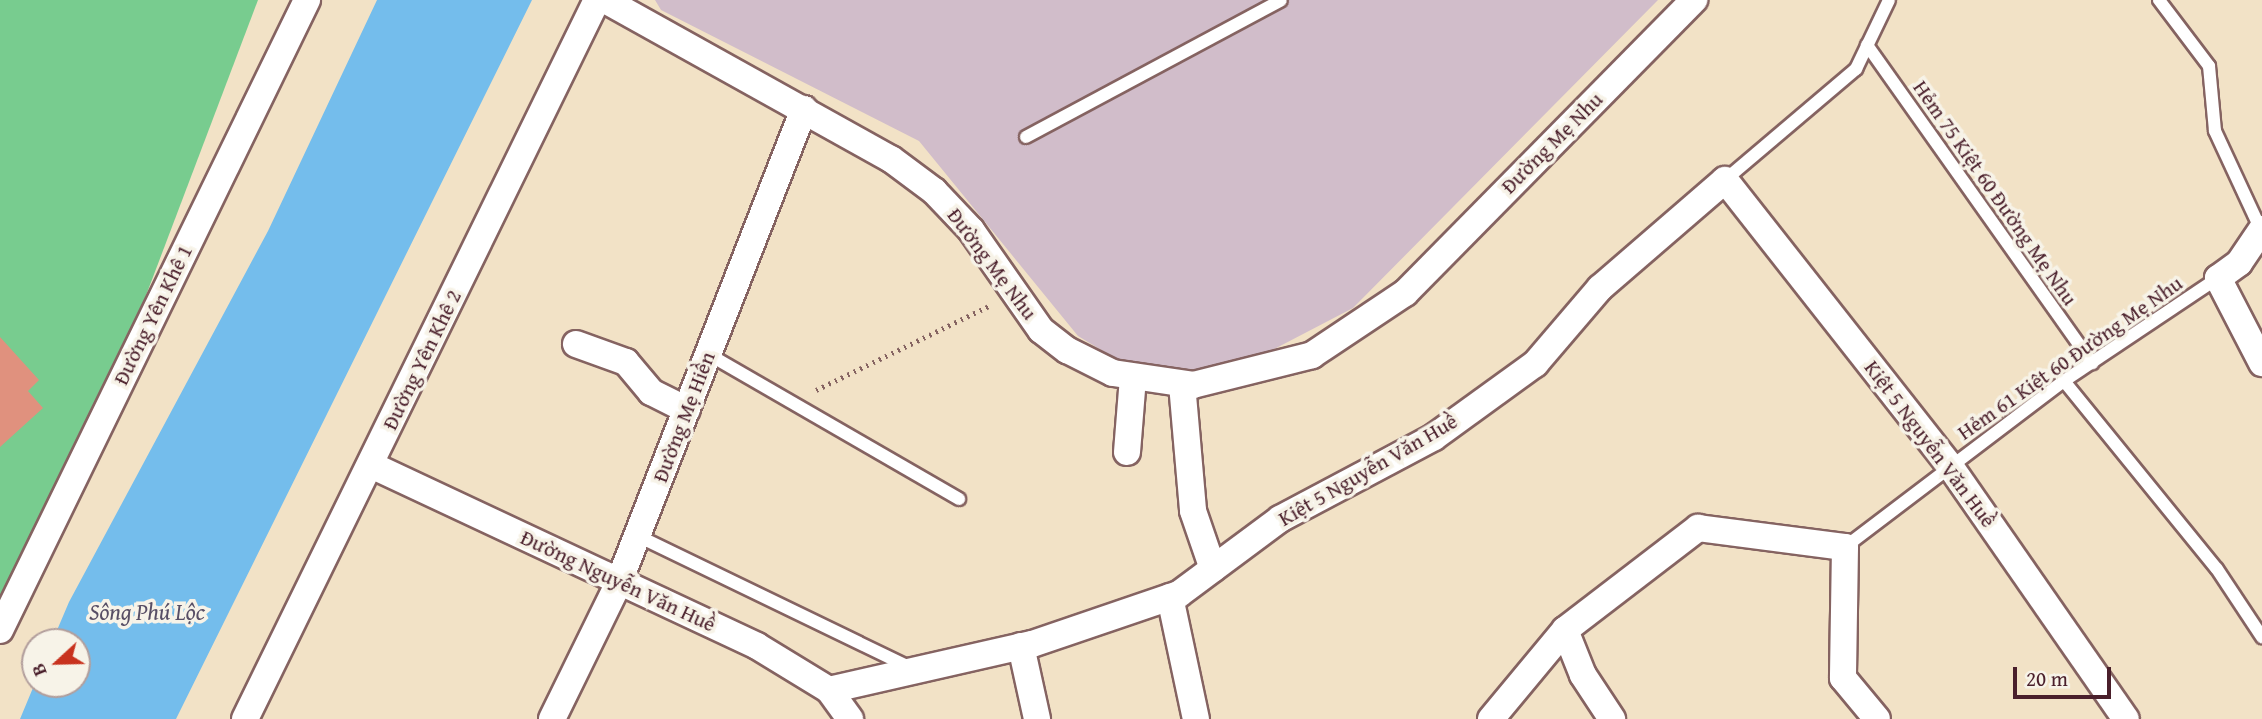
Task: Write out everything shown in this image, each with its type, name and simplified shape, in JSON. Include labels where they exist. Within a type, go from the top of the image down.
[{"type":"street","name":"Đường Yên Khê 1","points":[[0,630],[307,0]]},
{"type":"street","name":"Đường Yên Khê 2","points":[[245,719],[597,0]]},
{"type":"street","name":"Đường Mẹ Nhu","points":[[605,0],[804,109],[934,191],[971,230],[1041,330],[1067,349],[1133,378],[1182,384],[1234,379],[1312,355],[1395,300],[1694,0]]},
{"type":"street","name":"Đường Mẹ Hiền","points":[[552,719],[619,582],[804,109]]},
{"type":"street","name":"Kiệt 5 Nguyễn Văn Huề","points":[[829,690],[1021,646],[1170,597],[1339,483],[1434,437],[1535,364],[1600,288],[1725,180],[1950,466],[2126,719]]},
{"type":"street","points":[[2261,230],[2239,263],[2218,278],[2262,363]]},
{"type":"street","points":[[576,344],[626,362],[651,392],[687,410]]},
{"type":"street","points":[[1128,452],[1133,378]]},
{"type":"street","points":[[1182,384],[1194,510],[1213,569]]},
{"type":"street","name":"Đường Nguyễn Văn Huề","points":[[370,465],[757,646],[829,690],[850,719]]},
{"type":"street","points":[[1491,719],[1565,630],[1698,528],[1845,547],[1843,678],[1877,719]]},
{"type":"street","points":[[1170,597],[1196,719]]},
{"type":"street","points":[[1565,630],[1583,675],[1612,719]]},
{"type":"street","points":[[1021,646],[1037,719]]},
{"type":"lane","points":[[1026,137],[1281,0]]},
{"type":"lane","points":[[1725,180],[1856,69],[1889,0]]},
{"type":"lane","points":[[2159,0],[2210,66],[2215,131],[2261,230]]},
{"type":"lane","name":"Hẻm 75 Kiệt 60 Đường Mẹ Nhu","points":[[1867,45],[2092,363]]},
{"type":"lane","name":"Hẻm 61 Kiệt 60 Đường Mẹ Nhu","points":[[1845,547],[2064,381],[2218,278]]},
{"type":"lane","points":[[708,354],[959,499]]},
{"type":"lane","points":[[2064,381],[2217,569],[2262,637]]},
{"type":"lane","points":[[638,536],[912,669]]},
{"type":"path","points":[[793,401],[1014,295]]},
{"type":"shaded area","points":[[655,0],[1658,0],[1353,308],[1253,360],[1185,371],[1121,362],[1078,336],[919,141],[661,10]]},
{"type":"green space","points":[[0,0],[258,0],[131,335],[0,608]]},
{"type":"water","name":"Sông Phú Lộc","points":[[377,0],[532,0],[176,719],[20,719],[29,698],[91,698],[91,628],[58,628],[69,602],[268,231]]},
{"type":"building","points":[[0,337],[39,380],[28,391],[43,408],[0,447]]}]
